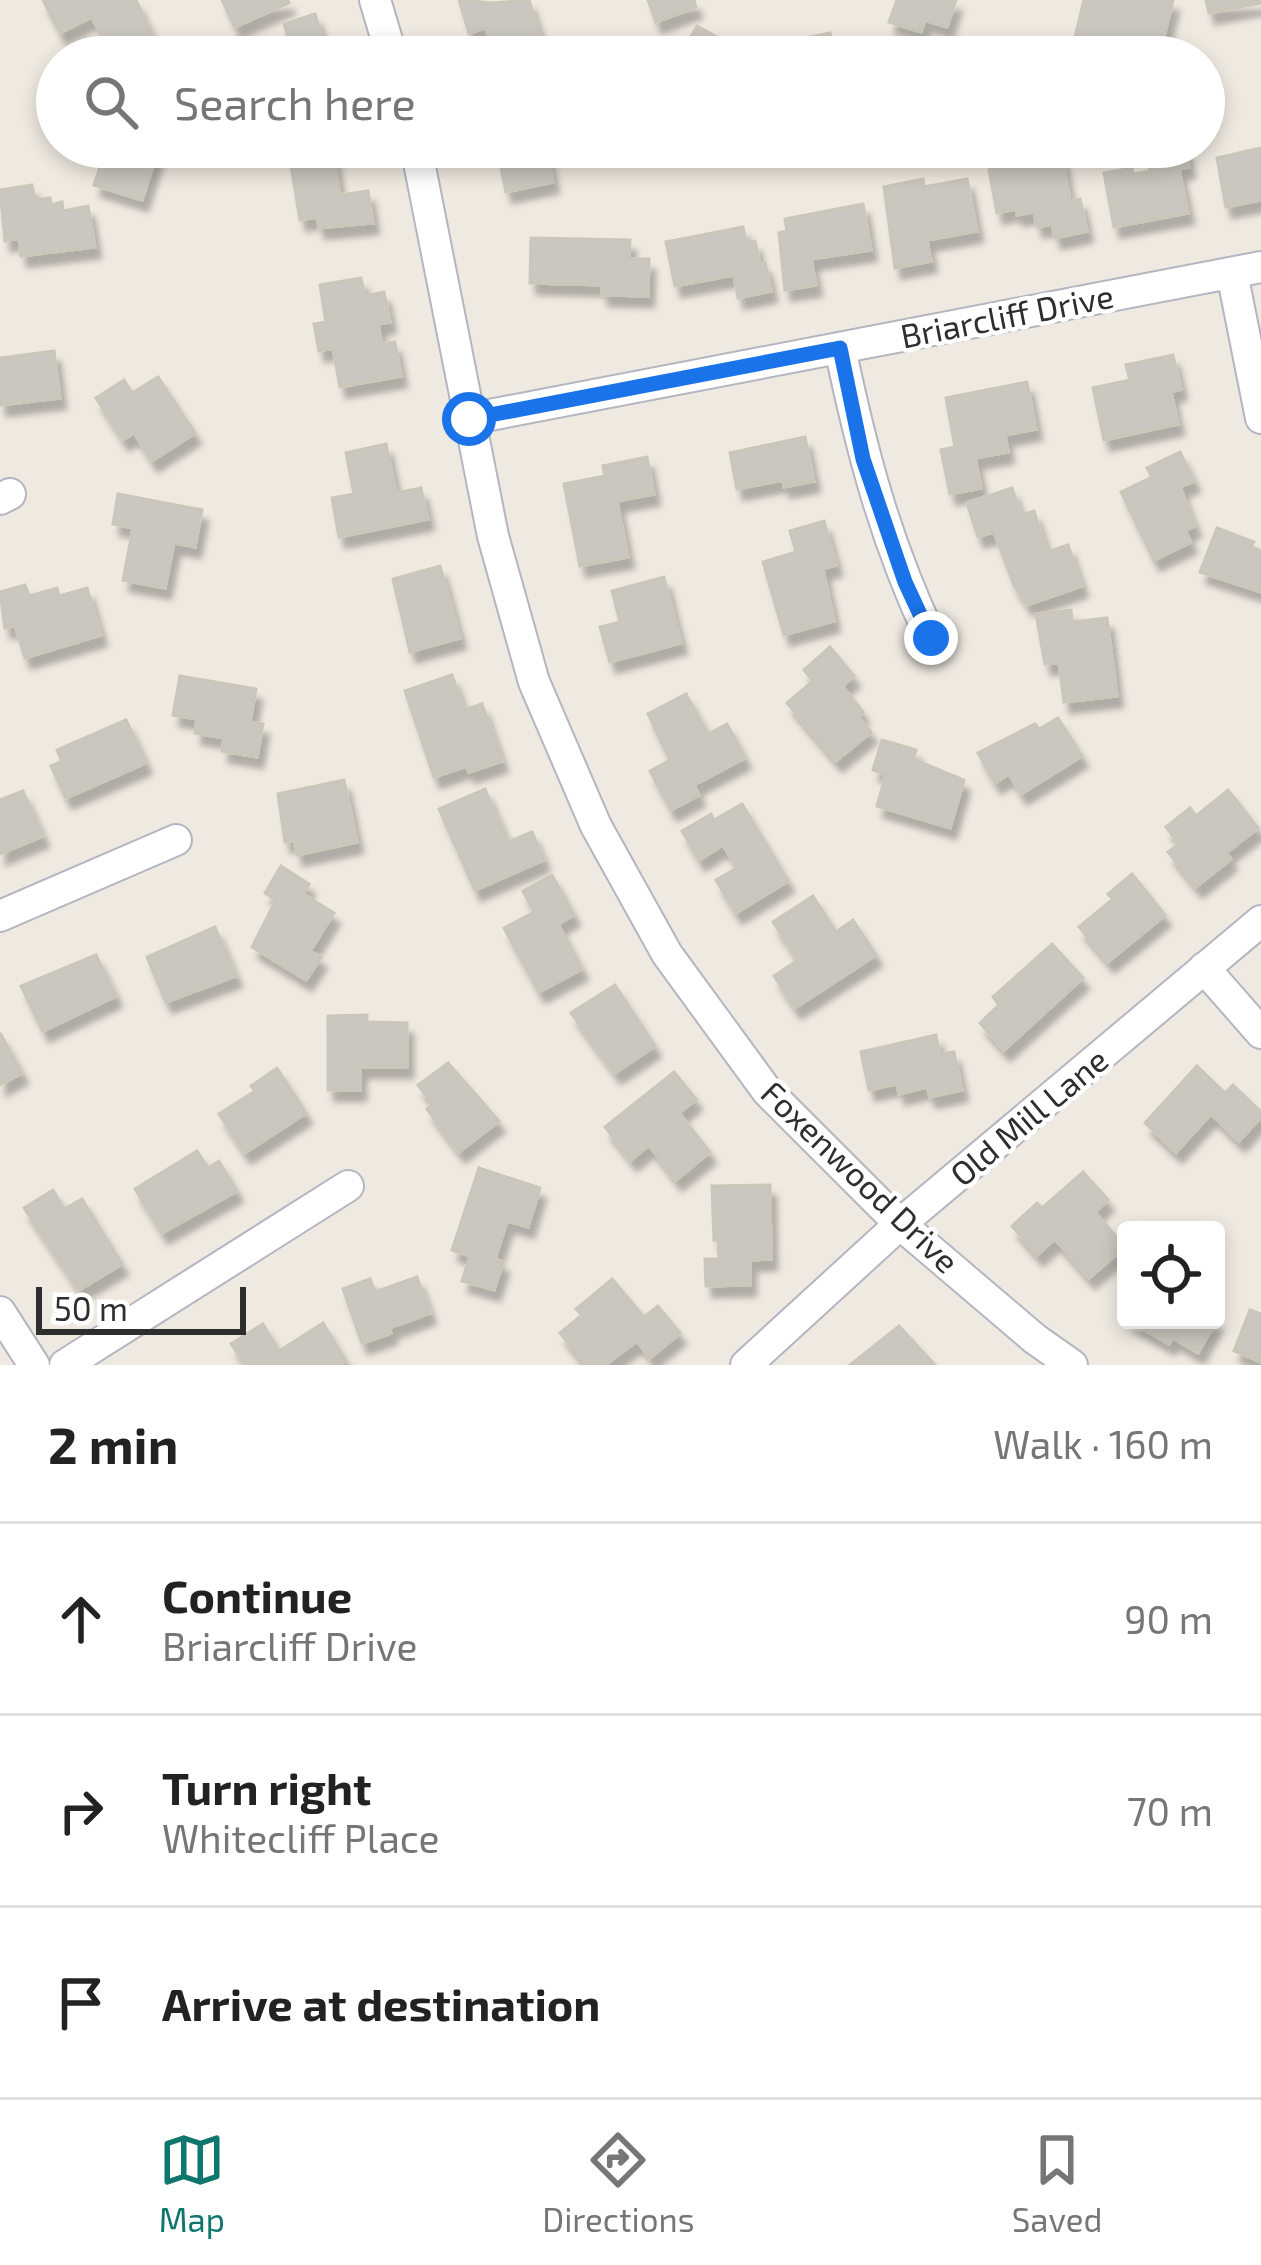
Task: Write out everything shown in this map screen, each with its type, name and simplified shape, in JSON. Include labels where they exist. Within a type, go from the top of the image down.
[{"type":"street","points":[[375,0],[386,36]]},
{"type":"street","name":"Foxenwood Drive","points":[[420,168],[494,536],[534,682],[596,826],[667,954],[767,1091],[900,1224],[1072,1365]]},
{"type":"street","points":[[1247,270],[1261,418]]},
{"type":"street","name":"Briarcliff Drive","points":[[469,419],[1247,270]]},
{"type":"street","points":[[840,348],[863,459],[905,582],[931,638]]},
{"type":"street","points":[[0,916],[176,840]]},
{"type":"street","name":"Old Mill Lane","points":[[746,1365],[900,1224],[1261,921]]},
{"type":"street","points":[[1204,968],[1261,1033]]},
{"type":"street","points":[[65,1365],[348,1186]]},
{"type":"street","points":[[0,1312],[34,1365]]},
{"type":"building","points":[[43,0],[136,0],[153,36],[102,36],[92,17],[60,33]]},
{"type":"building","points":[[222,0],[288,0],[289,3],[235,27]]},
{"type":"building","points":[[459,0],[529,0],[540,36],[488,36],[486,28],[469,33]]},
{"type":"building","points":[[648,0],[694,0],[696,7],[656,22]]},
{"type":"building","points":[[897,0],[956,0],[947,27],[925,20],[921,32],[889,22]]},
{"type":"building","points":[[1084,0],[1173,0],[1164,36],[1075,36]]},
{"type":"building","points":[[1206,0],[1261,0],[1261,3],[1209,13]]},
{"type":"building","points":[[315,14],[322,36],[288,36],[284,24]]},
{"type":"building","points":[[697,26],[715,36],[691,36]]},
{"type":"building","points":[[1261,148],[1261,200],[1226,207],[1219,168],[1225,168],[1225,156]]},
{"type":"building","points":[[100,168],[152,168],[142,200],[94,185]]},
{"type":"building","points":[[291,168],[336,168],[340,195],[368,191],[373,223],[319,228],[317,217],[300,220]]},
{"type":"building","points":[[501,168],[550,168],[553,182],[506,192]]},
{"type":"building","points":[[1064,168],[1070,201],[1080,199],[1087,231],[1055,238],[1052,224],[1037,227],[1034,212],[997,213],[989,170]]},
{"type":"building","points":[[1132,168],[1133,174],[1184,168],[1179,169],[1188,213],[1114,227],[1104,173]]},
{"type":"building","points":[[923,179],[924,187],[967,179],[977,231],[927,240],[931,261],[895,268],[884,187]]},
{"type":"building","points":[[32,185],[35,200],[50,198],[51,205],[62,202],[63,211],[88,206],[95,247],[21,256],[19,238],[5,241],[0,190]]},
{"type":"building","points":[[863,204],[871,250],[811,259],[816,285],[785,290],[779,233],[787,231],[785,219]]},
{"type":"building","points":[[743,227],[746,243],[755,241],[760,264],[765,263],[771,291],[738,298],[734,275],[675,286],[666,242]]},
{"type":"building","points":[[531,238],[630,240],[629,259],[649,259],[648,296],[602,295],[602,285],[530,283]]},
{"type":"building","points":[[361,278],[365,296],[384,292],[390,322],[378,324],[382,344],[395,342],[401,376],[340,387],[333,348],[319,351],[314,324],[326,322],[320,285]]},
{"type":"building","points":[[54,351],[60,398],[0,405],[0,358]]},
{"type":"building","points":[[1173,355],[1181,389],[1171,392],[1178,424],[1104,440],[1093,388],[1130,380],[1126,365]]},
{"type":"building","points":[[158,377],[195,433],[152,461],[134,433],[123,440],[96,398],[124,380],[132,393]]},
{"type":"building","points":[[1027,382],[1036,429],[1005,435],[1008,452],[975,458],[981,488],[950,494],[941,450],[955,447],[946,398]]},
{"type":"building","points":[[805,437],[814,481],[784,487],[783,480],[737,489],[730,453]]},
{"type":"building","points":[[386,444],[396,493],[421,488],[428,519],[339,537],[332,498],[354,494],[346,453]]},
{"type":"building","points":[[1180,452],[1194,481],[1180,487],[1195,526],[1185,531],[1191,542],[1154,560],[1121,492],[1152,477],[1147,468]]},
{"type":"building","points":[[647,457],[654,494],[617,501],[628,557],[580,566],[564,484],[605,476],[603,466]]},
{"type":"building","points":[[1012,488],[1021,515],[1034,511],[1047,552],[1068,545],[1082,586],[1027,605],[1014,585],[994,532],[978,537],[967,503]]},
{"type":"building","points":[[118,494],[202,510],[195,547],[174,543],[165,588],[123,580],[133,528],[113,524]]},
{"type":"building","points":[[824,521],[836,565],[823,569],[834,621],[784,635],[763,562],[796,552],[790,531]]},
{"type":"building","points":[[1217,528],[1254,542],[1251,547],[1261,551],[1261,592],[1200,572]]},
{"type":"building","points":[[440,566],[460,638],[410,652],[393,579]]},
{"type":"building","points":[[664,577],[681,643],[610,662],[600,627],[620,622],[612,591]]},
{"type":"building","points":[[25,585],[29,596],[57,588],[59,596],[87,588],[101,635],[25,658],[15,625],[5,628],[0,592]]},
{"type":"building","points":[[1071,610],[1072,622],[1107,618],[1117,696],[1064,702],[1059,663],[1045,664],[1036,614]]},
{"type":"building","points":[[830,647],[854,676],[842,686],[863,712],[858,717],[871,732],[836,761],[787,703],[813,681],[804,670]]},
{"type":"building","points":[[452,675],[464,710],[482,704],[502,761],[434,777],[405,691]]},
{"type":"building","points":[[180,676],[256,689],[250,722],[263,724],[257,757],[222,751],[224,738],[195,733],[197,719],[173,715]]},
{"type":"building","points":[[686,694],[708,734],[727,724],[745,758],[694,785],[699,795],[671,810],[650,771],[670,760],[648,714]]},
{"type":"building","points":[[1058,718],[1082,756],[1021,794],[1009,774],[995,783],[978,753],[1035,724],[1039,729]]},
{"type":"building","points":[[126,720],[146,763],[66,798],[51,766],[62,761],[57,750]]},
{"type":"building","points":[[882,740],[916,750],[913,759],[964,780],[950,828],[877,806],[886,774],[873,770]]},
{"type":"building","points":[[344,780],[357,842],[297,855],[294,840],[285,842],[278,794]]},
{"type":"building","points":[[485,789],[508,842],[532,832],[544,860],[475,890],[439,809]]},
{"type":"building","points":[[1228,790],[1258,828],[1226,853],[1231,859],[1196,887],[1168,852],[1179,844],[1166,827],[1190,808],[1196,816]]},
{"type":"building","points":[[23,791],[43,836],[0,854],[0,800]]},
{"type":"building","points":[[742,804],[788,881],[736,913],[716,880],[737,868],[723,845],[699,860],[682,831],[711,814],[714,820]]},
{"type":"building","points":[[281,866],[309,884],[303,894],[334,913],[310,951],[321,957],[306,980],[252,947],[276,900],[265,893]]},
{"type":"building","points":[[1132,874],[1165,915],[1108,962],[1079,927],[1113,899],[1108,894]]},
{"type":"building","points":[[552,875],[574,915],[558,924],[582,969],[539,992],[504,928],[534,912],[523,891]]},
{"type":"building","points":[[813,896],[836,932],[853,920],[876,955],[795,1008],[774,976],[798,960],[773,922]]},
{"type":"building","points":[[215,927],[236,976],[166,1002],[147,957]]},
{"type":"building","points":[[1052,944],[1083,978],[1004,1050],[980,1023],[999,1005],[993,997]]},
{"type":"building","points":[[96,955],[116,996],[43,1031],[21,986]]},
{"type":"building","points":[[615,985],[655,1046],[615,1073],[571,1013]]},
{"type":"building","points":[[367,1015],[367,1022],[407,1023],[407,1067],[360,1067],[360,1090],[328,1090],[328,1016]]},
{"type":"building","points":[[0,1033],[22,1073],[0,1085]]},
{"type":"building","points":[[936,1035],[940,1054],[954,1052],[962,1090],[930,1097],[927,1087],[899,1094],[897,1084],[869,1090],[861,1052]]},
{"type":"building","points":[[448,1063],[499,1121],[459,1152],[427,1109],[433,1104],[418,1085]]},
{"type":"building","points":[[1197,1066],[1225,1093],[1233,1085],[1261,1117],[1239,1141],[1211,1114],[1176,1152],[1145,1123]]},
{"type":"building","points":[[277,1068],[306,1113],[245,1153],[219,1114],[255,1091],[251,1086]]},
{"type":"building","points":[[674,1072],[696,1099],[679,1113],[710,1152],[676,1180],[649,1145],[631,1160],[605,1127]]},
{"type":"building","points":[[197,1151],[208,1168],[219,1161],[237,1191],[162,1233],[135,1189]]},
{"type":"building","points":[[479,1168],[540,1188],[528,1227],[507,1221],[495,1259],[503,1262],[494,1290],[462,1281],[470,1256],[452,1250]]},
{"type":"building","points":[[1083,1172],[1108,1200],[1095,1212],[1117,1238],[1117,1254],[1089,1278],[1055,1239],[1037,1255],[1012,1226],[1037,1203],[1042,1208]]},
{"type":"building","points":[[770,1185],[771,1259],[750,1260],[750,1285],[706,1286],[705,1259],[719,1259],[712,1186]]},
{"type":"building","points":[[53,1190],[64,1209],[82,1199],[122,1264],[79,1290],[24,1208]]},
{"type":"building","points":[[417,1277],[430,1313],[362,1343],[343,1289],[370,1279],[375,1292]]},
{"type":"building","points":[[612,1279],[644,1317],[658,1306],[680,1333],[650,1358],[637,1341],[605,1365],[586,1365],[560,1333],[582,1315],[576,1309]]},
{"type":"building","points":[[1250,1310],[1261,1314],[1261,1362],[1234,1351]]},
{"type":"building","points":[[323,1323],[346,1361],[340,1365],[246,1365],[231,1344],[263,1324],[279,1351]]},
{"type":"building","points":[[899,1326],[935,1365],[850,1365]]},
{"type":"building","points":[[1143,1329],[1211,1329],[1198,1353],[1173,1338],[1169,1344]]},
{"type":"route","points":[[469,419],[840,348],[863,459],[905,582],[931,638]]}]
